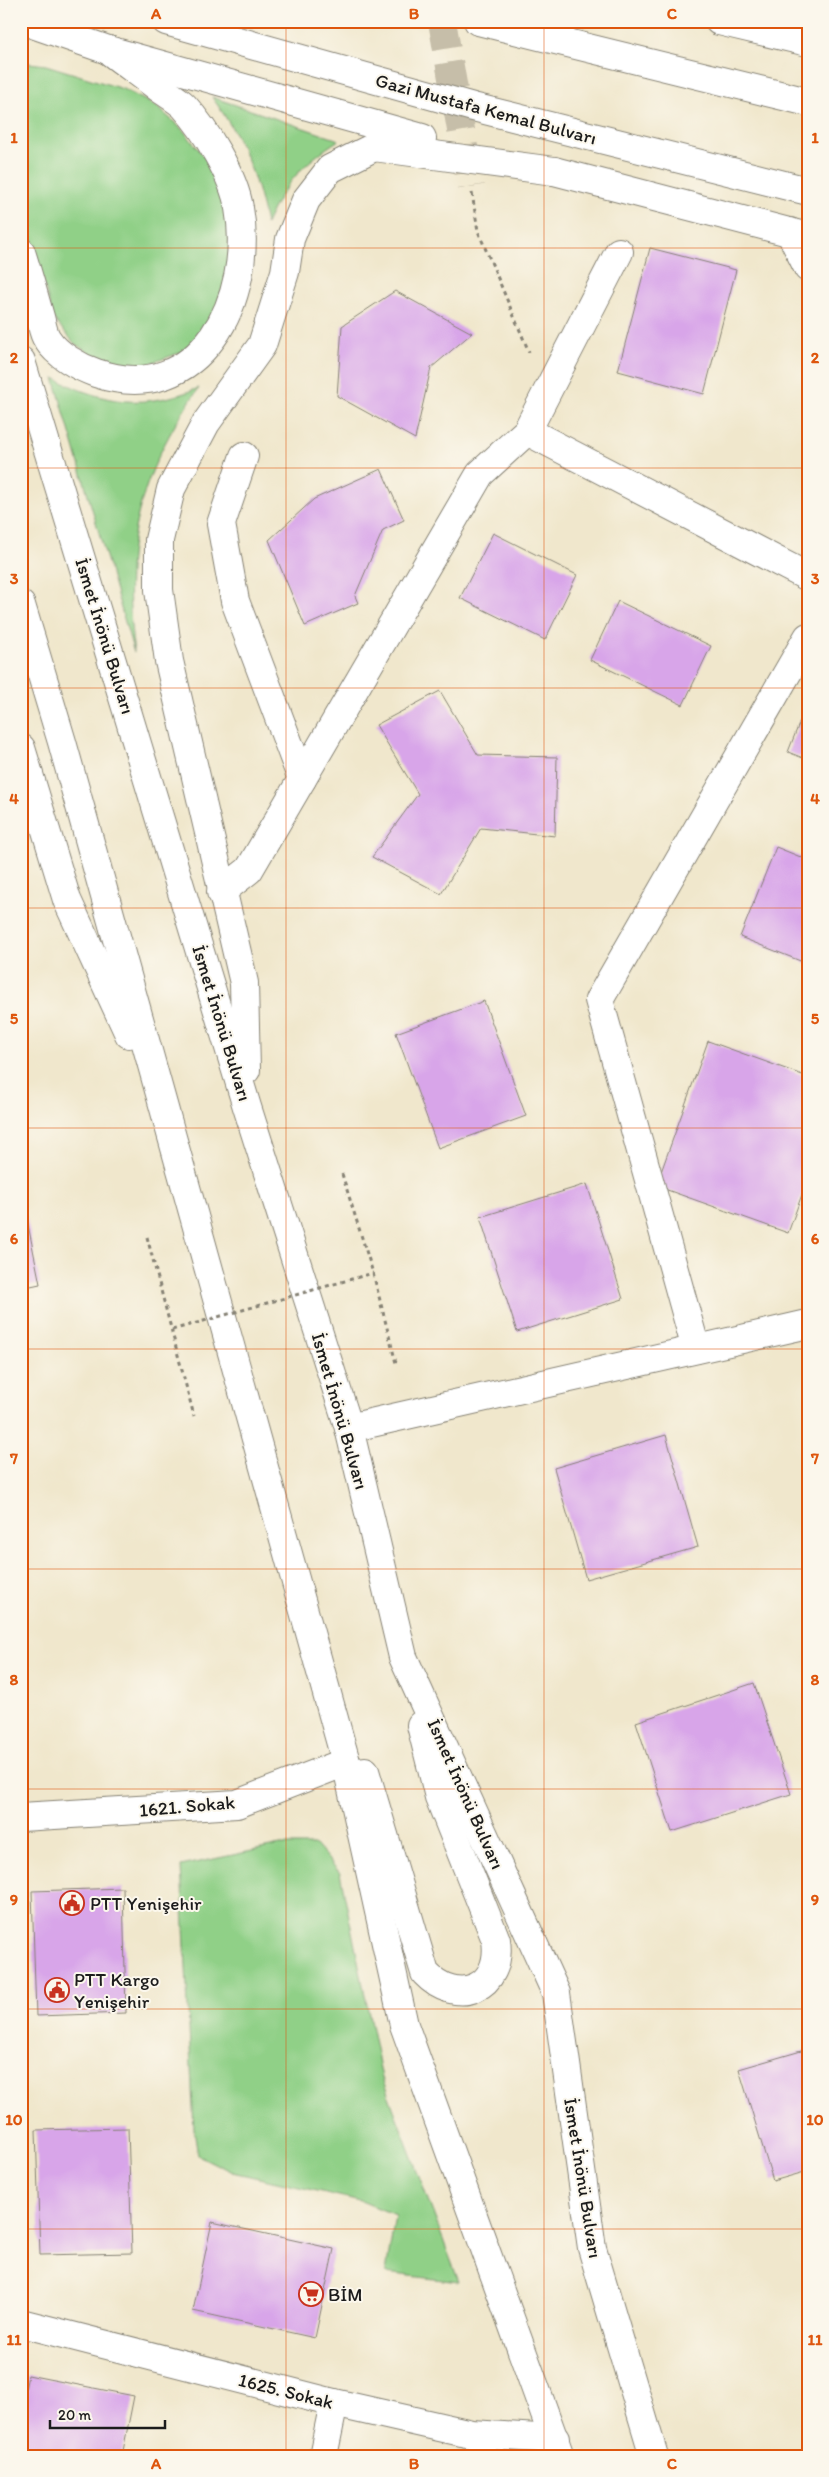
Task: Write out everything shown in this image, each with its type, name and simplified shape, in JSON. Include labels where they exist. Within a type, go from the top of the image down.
[{"type":"main road","name":"Gazi Mustafa Kemal Bulvarı","points":[[166,21],[473,107],[808,191]]},
{"type":"main road","points":[[478,21],[808,102]]},
{"type":"main road","points":[[729,22],[808,42]]},
{"type":"main road","points":[[27,24],[108,50],[391,131],[554,171],[799,235],[808,268]]},
{"type":"main road","points":[[21,252],[47,339],[64,356],[84,369],[107,377],[146,378],[174,370],[193,359],[209,344],[222,326],[239,278],[242,244],[239,206],[224,162],[183,106],[108,50]]},
{"type":"main road","points":[[248,1106],[244,983],[221,892],[169,661],[159,590],[159,540],[171,489],[206,423],[262,345],[285,272],[290,239],[306,200],[330,169],[374,147],[554,171]]},
{"type":"main road","points":[[221,892],[249,870],[480,474],[527,431],[618,252]]},
{"type":"main road","name":"İsmet İnönü Bulvarı","points":[[21,360],[248,1106],[349,1428],[403,1657],[556,1993],[592,2248],[654,2456]]},
{"type":"main road","points":[[527,431],[808,577]]},
{"type":"main road","points":[[244,456],[221,524],[235,600],[302,779]]},
{"type":"main road","points":[[21,605],[62,742],[346,1762],[404,2026],[558,2448]]},
{"type":"main road","points":[[696,1349],[599,1000],[808,637]]},
{"type":"main road","points":[[21,748],[67,900],[162,1104]]},
{"type":"main road","points":[[349,1428],[808,1324]]},
{"type":"main road","points":[[321,1674],[362,1762],[425,1973],[435,1984],[449,1990],[464,1991],[477,1987],[488,1978],[495,1966],[498,1954],[496,1940],[439,1797],[403,1657]]},
{"type":"main road","name":"1621. Sokak","points":[[21,1817],[237,1804],[346,1762]]},
{"type":"main road","name":"1625. Sokak","points":[[21,2323],[334,2403],[472,2445],[558,2448]]},
{"type":"main road","points":[[323,2456],[334,2403]]},
{"type":"path","points":[[471,187],[478,231],[546,394]]},
{"type":"path","points":[[342,1174],[373,1273],[396,1363]]},
{"type":"path","points":[[147,1237],[194,1416]]},
{"type":"path","points":[[172,1330],[373,1273]]},
{"type":"green space","points":[[21,62],[46,65],[123,89],[156,106],[183,130],[214,169],[230,219],[230,269],[211,325],[185,351],[140,367],[104,362],[75,344],[53,318],[21,197]]},
{"type":"green space","points":[[212,97],[339,140],[315,157],[295,176],[279,198],[266,224],[258,189],[240,142]]},
{"type":"green space","points":[[54,378],[91,394],[125,401],[160,399],[199,388],[161,451],[138,513],[132,546],[130,579],[130,615],[134,653]]},
{"type":"green space","points":[[280,1845],[316,1845],[340,1873],[382,2078],[459,2282],[386,2273],[395,2215],[361,2201],[232,2172],[198,2155],[194,2129],[181,1866]]},
{"type":"building","points":[[650,248],[736,270],[704,394],[618,371]]},
{"type":"building","points":[[395,291],[472,333],[431,368],[415,439],[337,396],[342,326]]},
{"type":"building","points":[[381,469],[404,520],[383,530],[355,596],[358,603],[305,626],[269,540],[314,499]]},
{"type":"building","points":[[493,533],[577,575],[545,640],[460,598]]},
{"type":"building","points":[[618,601],[711,646],[683,705],[590,660]]},
{"type":"building","points":[[440,691],[478,755],[557,757],[555,836],[481,828],[441,894],[372,857],[418,794],[376,725]]},
{"type":"building","points":[[808,701],[808,760],[788,752]]},
{"type":"building","points":[[776,847],[808,860],[808,964],[740,937]]},
{"type":"building","points":[[484,1001],[526,1116],[438,1148],[396,1033]]},
{"type":"building","points":[[708,1041],[808,1077],[808,1178],[788,1233],[656,1186]]},
{"type":"building","points":[[587,1184],[623,1299],[517,1332],[480,1217]]},
{"type":"building","points":[[21,1190],[40,1284],[21,1288]]},
{"type":"building","points":[[666,1435],[698,1547],[586,1579],[554,1468]]},
{"type":"building","points":[[754,1683],[791,1794],[672,1832],[636,1722]]},
{"type":"building","points":[[123,1888],[126,2013],[36,2016],[32,1891]]},
{"type":"building","points":[[808,2049],[808,2171],[773,2181],[739,2069]]},
{"type":"building","points":[[128,2128],[132,2253],[40,2255],[36,2130]]},
{"type":"building","points":[[212,2222],[334,2249],[315,2338],[193,2311]]},
{"type":"building","points":[[28,2375],[134,2396],[122,2456],[21,2456],[21,2410]]},
{"type":"tunnel","points":[[442,21],[471,187]]},
{"type":"place","name":"PTT Yenişehir","points":[[72,1903]]},
{"type":"place","name":"PTT Kargo Yenişehir","points":[[57,1990]]},
{"type":"place","name":"BİM","points":[[311,2294]]}]
